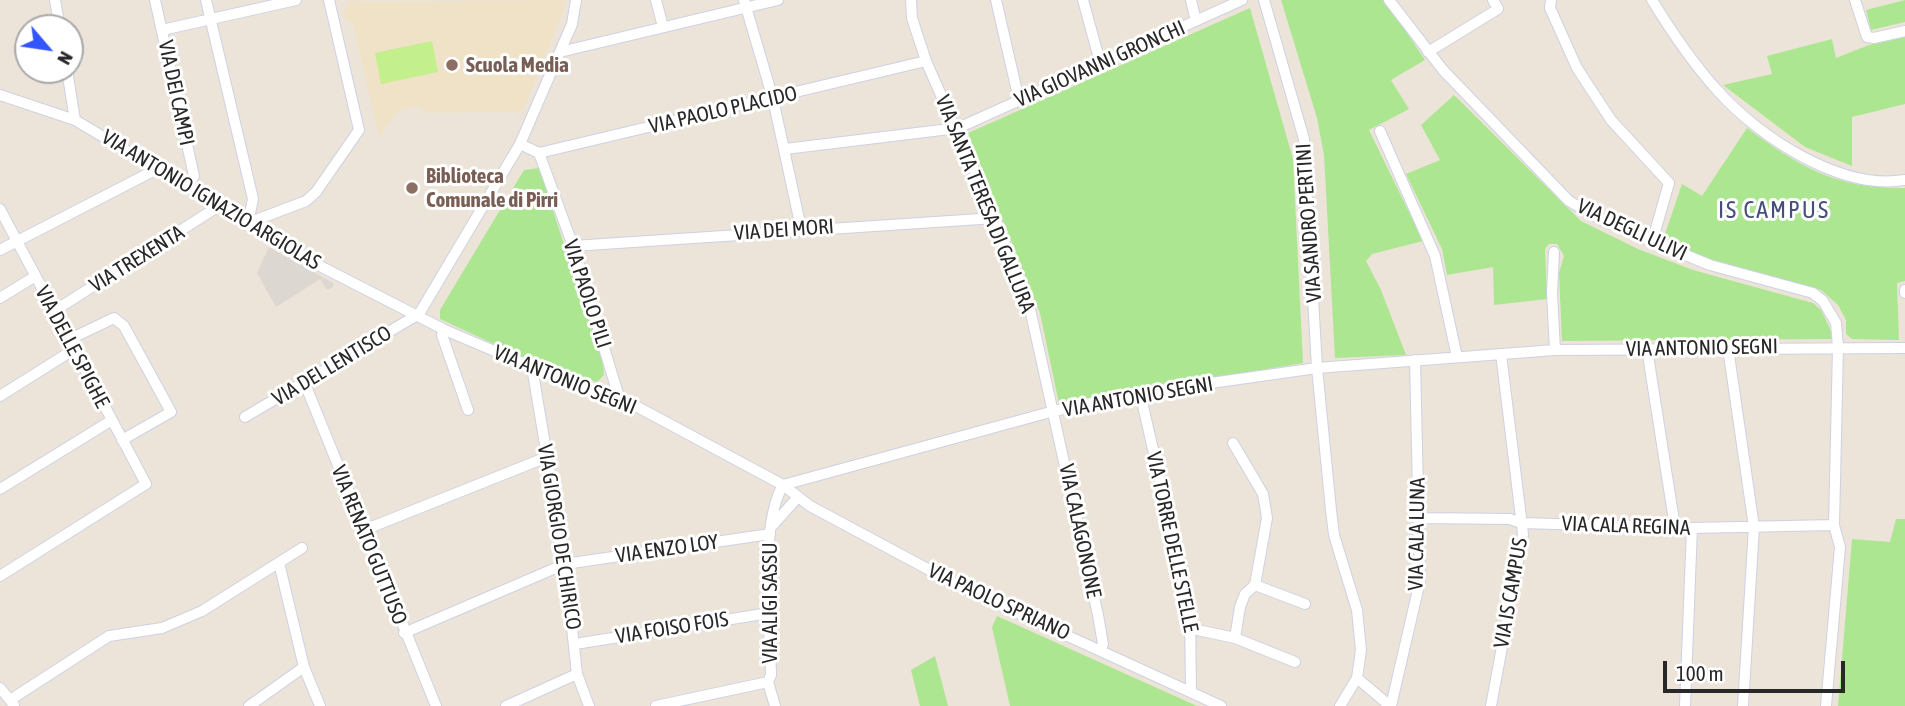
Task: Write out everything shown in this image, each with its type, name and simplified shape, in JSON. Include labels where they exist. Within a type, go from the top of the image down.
[{"type":"street","name":"VIA DEI CAMPI","points":[[155,0],[194,176],[188,186]]},
{"type":"street","points":[[206,0],[253,200],[248,223]]},
{"type":"street","points":[[162,30],[296,0]]},
{"type":"street","points":[[248,223],[306,201],[359,130],[329,0]]},
{"type":"street","points":[[419,314],[520,144],[561,52],[574,17],[576,0]]},
{"type":"street","points":[[656,0],[663,27]]},
{"type":"street","points":[[561,52],[745,3],[778,0]]},
{"type":"street","name":"VIA SANTA TERESA DI GALLURA","points":[[911,0],[912,18],[926,61],[958,128],[1030,309],[1054,411]]},
{"type":"street","points":[[996,0],[1019,100]]},
{"type":"street","points":[[1083,0],[1100,62]]},
{"type":"street","points":[[1191,0],[1196,20]]},
{"type":"street","name":"VIA GIOVANNI GRONCHI","points":[[785,149],[958,128],[1242,0]]},
{"type":"street","name":"VIA SANDRO PERTINI","points":[[1264,0],[1304,139],[1317,368],[1334,535],[1357,610],[1361,650],[1357,678]]},
{"type":"street","points":[[1391,2],[1403,0]]},
{"type":"street","points":[[1428,52],[1498,9],[1493,0]]},
{"type":"street","points":[[1551,0],[1550,8],[1584,79],[1611,120],[1669,183],[1651,242]]},
{"type":"street","points":[[1652,0],[1718,92],[1795,153],[1834,172],[1882,181],[1905,180]]},
{"type":"street","points":[[1855,0],[1867,37],[1905,31]]},
{"type":"street","name":"VIA DEGLI ULIVI","points":[[1391,2],[1428,52],[1488,120],[1569,201],[1605,222],[1651,242],[1710,265],[1813,293],[1823,301],[1836,323],[1838,346],[1834,524],[1840,547],[1826,706]]},
{"type":"street","points":[[745,3],[773,99],[802,228]]},
{"type":"street","name":"VIA PAOLO PLACIDO","points":[[539,153],[926,61]]},
{"type":"street","points":[[69,84],[75,120]]},
{"type":"street","name":"VIA ANTONIO IGNAZIO ARGIOLAS","points":[[0,95],[75,120],[318,265],[419,314]]},
{"type":"street","points":[[1380,131],[1435,256],[1457,357]]},
{"type":"street","points":[[520,144],[539,153]]},
{"type":"street","name":"VIA PAOLO PILI","points":[[539,153],[573,246],[619,397]]},
{"type":"street","points":[[0,250],[159,168]]},
{"type":"street","name":"VIA TREXENTA","points":[[54,311],[219,206]]},
{"type":"street","name":"VIA DELLE SPIGHE","points":[[0,209],[146,484],[0,576]]},
{"type":"street","name":"VIA DEI MORI","points":[[573,246],[802,228],[995,218]]},
{"type":"street","points":[[1554,253],[1552,293],[1555,350]]},
{"type":"street","points":[[0,298],[34,277]]},
{"type":"street","name":"VIA ANTONIO SEGNI","points":[[419,314],[445,330],[532,367],[619,397],[783,485],[1054,411],[1140,393],[1317,368],[1555,350],[1838,346],[1905,348]]},
{"type":"street","name":"VIA DEL LENTISCO","points":[[245,417],[305,384],[419,314]]},
{"type":"street","points":[[0,396],[114,318],[124,326],[171,412],[122,440]]},
{"type":"street","points":[[445,330],[442,335],[468,410]]},
{"type":"street","points":[[1728,348],[1754,527],[1743,706]]},
{"type":"street","points":[[1647,349],[1675,527]]},
{"type":"street","name":"VIA IS CAMPUS","points":[[1491,706],[1523,534],[1501,354]]},
{"type":"street","name":"VIA CALA LUNA","points":[[1391,706],[1420,581],[1415,360]]},
{"type":"street","name":"VIA GIORGIO DE CHIRICO","points":[[532,367],[565,564],[577,674],[589,706]]},
{"type":"street","name":"VIA RENATO GUTTUSO","points":[[305,384],[404,633],[436,706]]},
{"type":"street","name":"VIA TORRE DELLE STELLE","points":[[1140,393],[1193,629],[1191,691]]},
{"type":"street","name":"VIA CALAGONONE","points":[[1054,411],[1098,615],[1103,644],[1101,649]]},
{"type":"street","points":[[0,489],[111,421]]},
{"type":"street","points":[[1233,443],[1263,494],[1266,527],[1255,585],[1245,594],[1240,607],[1235,638]]},
{"type":"street","points":[[365,530],[547,457]]},
{"type":"street","name":"VIA PAOLO SPRIANO","points":[[783,485],[798,497],[965,589],[1222,706]]},
{"type":"street","name":"VIA ALIGI SASSU","points":[[775,706],[768,682],[771,675],[771,529],[774,506],[783,485]]},
{"type":"street","name":"VIA ALIGI SASSU","points":[[771,529],[798,497]]},
{"type":"street","name":"VIA CALA REGINA","points":[[1419,518],[1510,519],[1521,523],[1692,528],[1834,524]]},
{"type":"street","points":[[1685,706],[1692,528]]},
{"type":"street","name":"VIA ENZO LOY","points":[[404,633],[565,564],[771,529]]},
{"type":"street","points":[[0,688],[12,703],[109,635],[162,628],[192,615],[302,548]]},
{"type":"street","points":[[279,563],[304,667],[320,706]]},
{"type":"street","points":[[1255,585],[1305,604]]},
{"type":"street","name":"VIA FOISO FOIS","points":[[575,644],[769,613]]},
{"type":"street","points":[[1193,629],[1235,638],[1295,662]]},
{"type":"street","points":[[248,706],[304,667]]},
{"type":"street","points":[[506,706],[577,674]]},
{"type":"street","points":[[1340,706],[1357,678],[1391,706]]},
{"type":"street","points":[[656,706],[768,682]]},
{"type":"shaded area","name":"Scuola Media","points":[[351,0],[564,0],[564,9],[523,111],[428,113],[416,106],[398,111],[379,137],[353,24],[343,15]]},
{"type":"shaded area","points":[[269,247],[333,283],[333,287],[327,290],[320,279],[276,307],[257,273]]},
{"type":"green space","points":[[1281,0],[1385,0],[1425,60],[1391,80],[1409,109],[1369,130],[1423,241],[1372,254],[1366,261],[1381,290],[1406,355],[1335,358],[1324,155],[1317,118]]},
{"type":"green space","points":[[1905,0],[1905,22],[1871,30],[1866,10]]},
{"type":"green space","points":[[1250,8],[1293,159],[1303,363],[1059,404],[1040,313],[968,133]]},
{"type":"green space","points":[[1905,37],[1905,104],[1852,117],[1852,166],[1805,147],[1723,85],[1772,74],[1767,56],[1832,39],[1836,58],[1869,45]]},
{"type":"green space","points":[[432,41],[438,72],[381,84],[375,53]]},
{"type":"green space","points":[[1454,95],[1581,221],[1638,249],[1693,270],[1813,303],[1821,310],[1833,335],[1831,339],[1562,341],[1559,273],[1564,256],[1557,244],[1549,244],[1545,249],[1547,299],[1494,305],[1493,267],[1447,275],[1442,249],[1406,174],[1440,160],[1421,125]]},
{"type":"green space","points":[[1747,128],[1784,154],[1820,173],[1859,185],[1905,188],[1905,281],[1897,283],[1899,340],[1852,339],[1846,334],[1846,320],[1838,305],[1821,290],[1705,258],[1663,240],[1682,184],[1702,196]]},
{"type":"green space","points":[[539,168],[603,363],[604,375],[597,382],[535,363],[440,319],[440,310],[524,170]]},
{"type":"green space","points":[[1896,519],[1905,519],[1905,706],[1838,706],[1852,539],[1890,542]]},
{"type":"green space","points":[[997,616],[1197,706],[1010,706],[992,627]]},
{"type":"green space","points":[[935,656],[948,706],[920,706],[911,670]]},
{"type":"place","name":"Scuola Media","points":[[452,65]]},
{"type":"place","name":"Biblioteca Comunale di Pirri","points":[[412,188]]},
{"type":"district","name":"IS CAMPUS","points":[[1774,210]]}]
